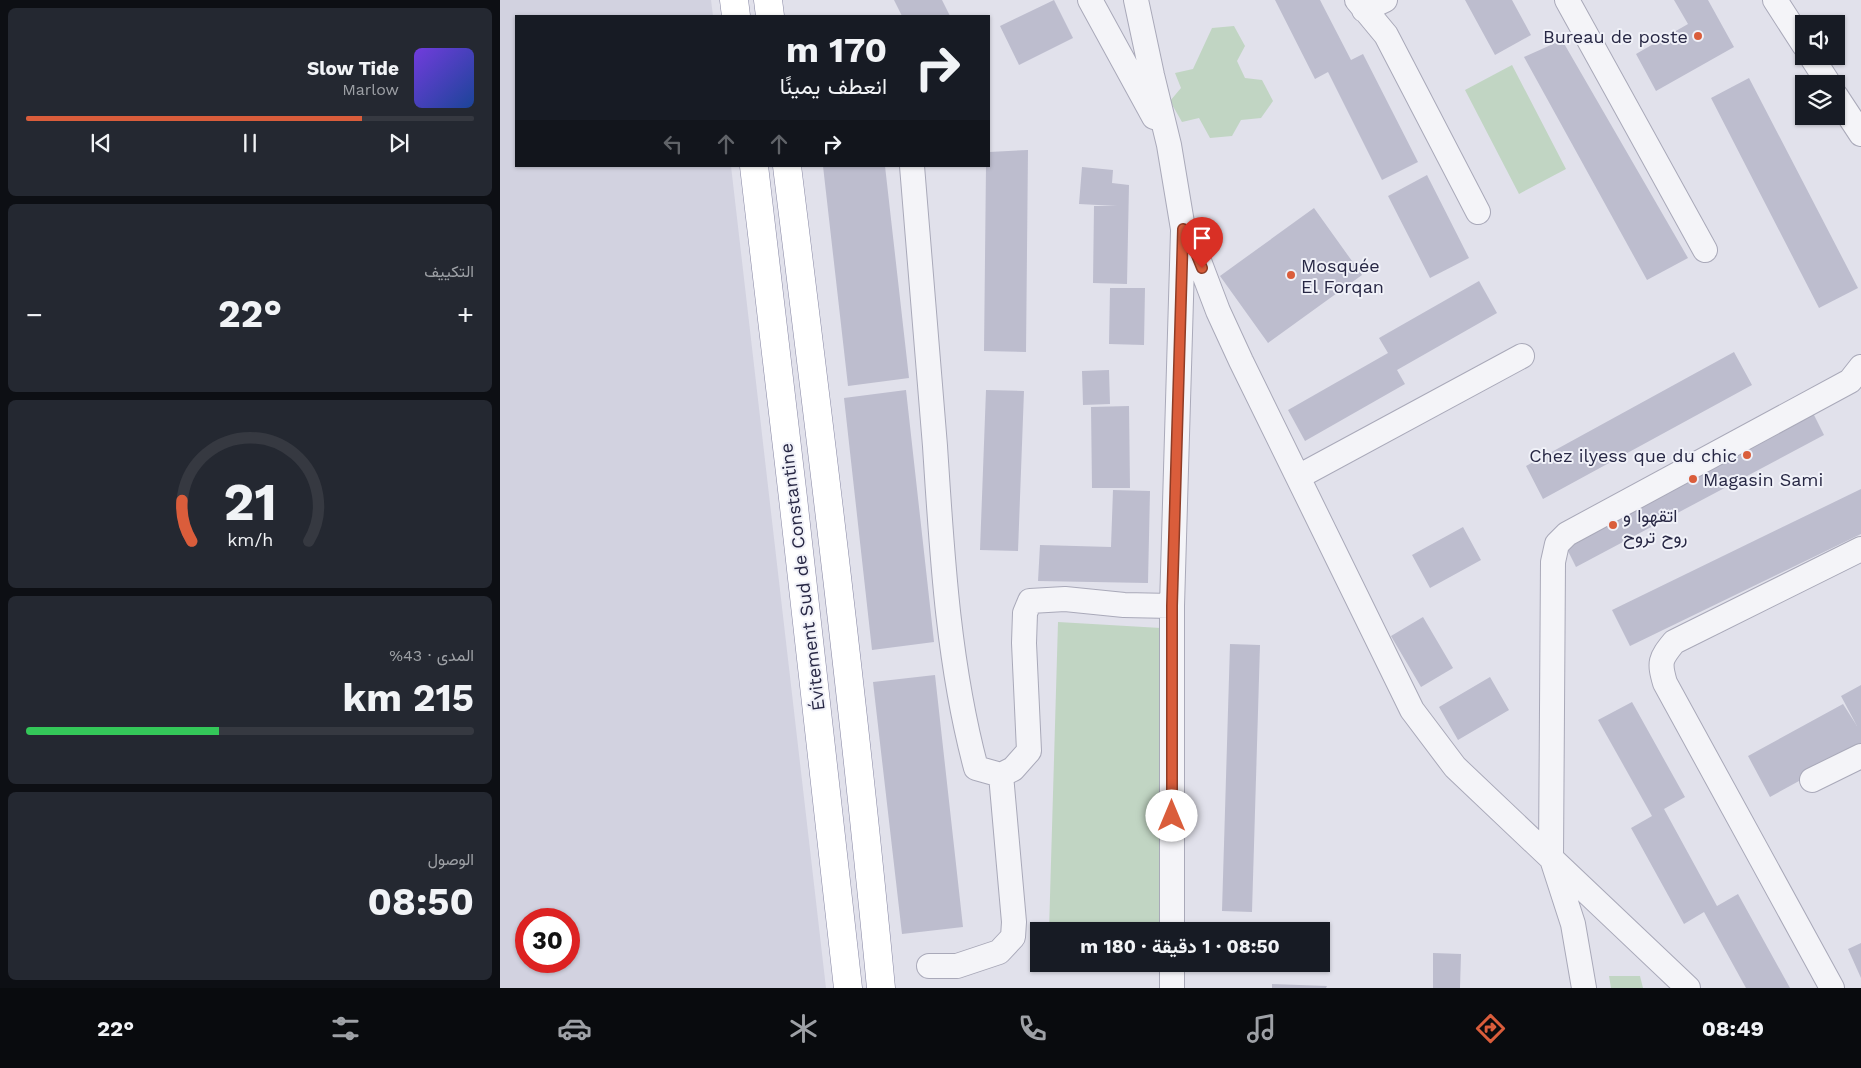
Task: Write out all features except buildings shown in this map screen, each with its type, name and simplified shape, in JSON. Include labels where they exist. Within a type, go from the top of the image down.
[{"type":"highway","points":[[734,0],[736,15]]},
{"type":"highway","points":[[768,0],[770,15]]},
{"type":"highway","name":"Évitement Sud de Constantine","points":[[754,167],[794,498],[848,988]]},
{"type":"highway","name":"Évitement Sud de Constantine","points":[[788,167],[824,469],[881,988]]},
{"type":"street","points":[[1090,0],[1169,144]]},
{"type":"street","points":[[1136,0],[1169,144],[1183,229],[1172,606],[1172,922]]},
{"type":"street","points":[[1567,0],[1705,250]]},
{"type":"street","points":[[1775,0],[1795,31]]},
{"type":"street","points":[[1369,3],[1374,18],[1386,35],[1478,212]]},
{"type":"street","points":[[1845,110],[1861,134]]},
{"type":"street","points":[[912,167],[942,551],[950,629],[967,735],[976,768],[1002,775],[1013,769],[1029,751],[1024,643],[1025,613],[1030,601],[1065,599],[1124,605],[1172,606]]},
{"type":"street","points":[[1183,229],[1196,253],[1218,311],[1241,361],[1412,710],[1455,767],[1688,988]]},
{"type":"street","points":[[1298,477],[1522,356]]},
{"type":"street","points":[[1584,988],[1573,924],[1551,856],[1553,562],[1556,544],[1567,534],[1850,381],[1861,367]]},
{"type":"street","points":[[1832,988],[1665,683],[1660,666],[1664,654],[1674,642],[1861,549]]},
{"type":"street","points":[[1812,780],[1861,756]]},
{"type":"street","points":[[929,966],[958,966],[999,952],[1013,937],[1014,922],[1002,775]]},
{"type":"street","points":[[1172,972],[1172,988]]},
{"type":"shaded area","points":[[500,0],[711,0],[713,15],[515,15],[515,167],[731,167],[826,988],[500,988]]},
{"type":"green space","points":[[1234,26],[1245,46],[1237,61],[1245,78],[1262,80],[1273,101],[1261,118],[1241,120],[1232,136],[1210,138],[1199,118],[1182,122],[1170,101],[1181,88],[1175,73],[1193,69],[1212,28]]},
{"type":"green space","points":[[1512,65],[1566,169],[1519,194],[1465,90]]},
{"type":"green space","points":[[1058,622],[1161,628],[1159,922],[1049,922]]},
{"type":"green space","points":[[1609,976],[1640,976],[1643,988],[1611,988]]},
{"type":"place","name":"Bureau de poste","points":[[1698,36]]},
{"type":"place","name":"Mosquée El Forqan","points":[[1291,275]]},
{"type":"place","name":"Chez ilyess que du chic","points":[[1747,455]]},
{"type":"place","name":"Magasin Sami","points":[[1693,479]]},
{"type":"place","name":"اتقهوا و روح تروح","points":[[1613,525]]},
{"type":"route","points":[[1172,816],[1172,606],[1183,229],[1202,268]]}]
